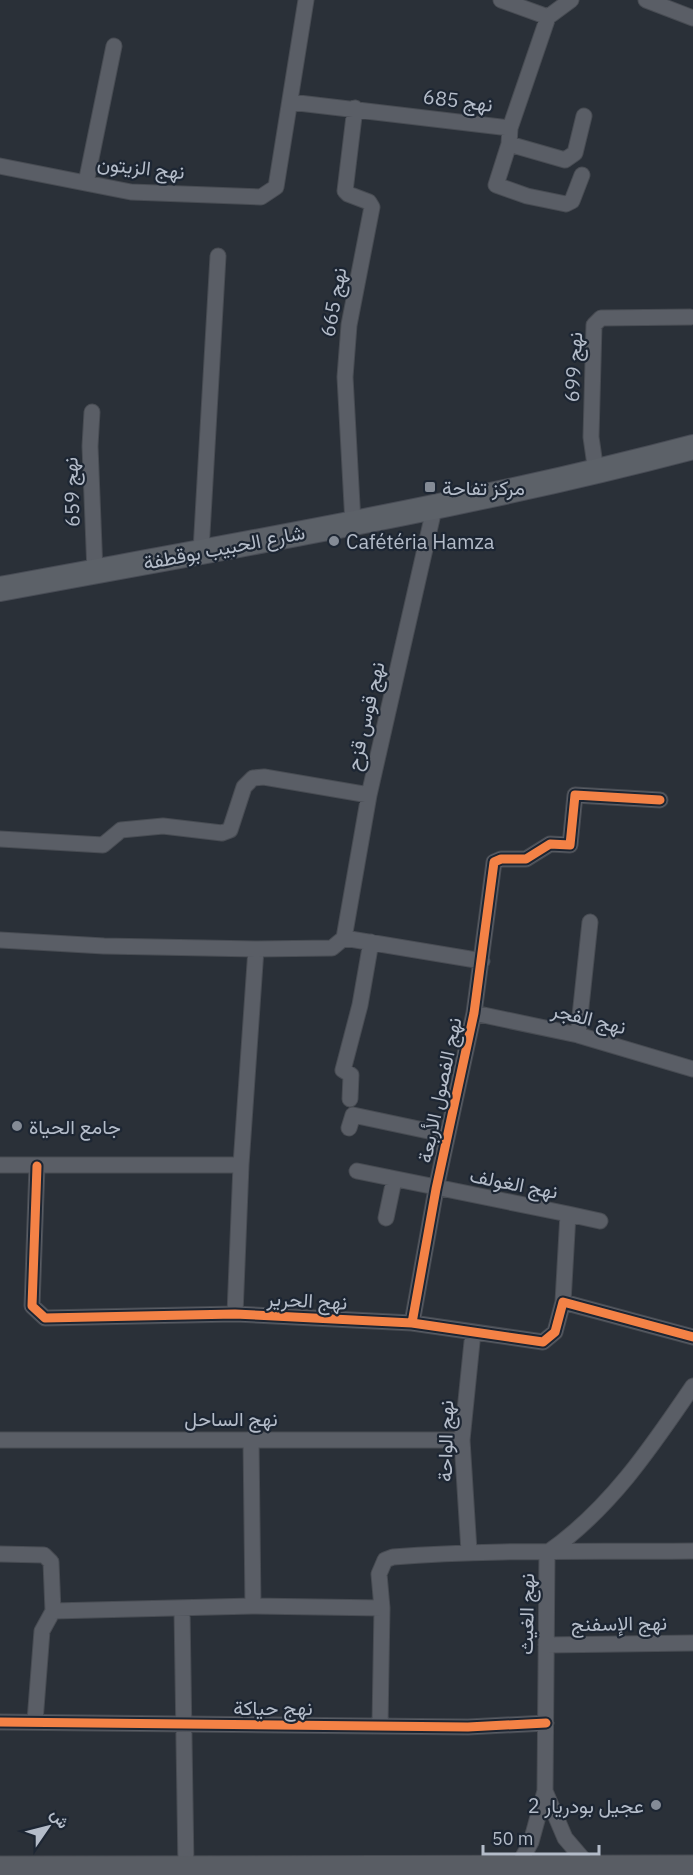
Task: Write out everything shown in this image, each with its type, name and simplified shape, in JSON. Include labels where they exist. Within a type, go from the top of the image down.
[{"type":"main road","name":"شارع الحبيب بوقطفة","points":[[0,589],[353,523],[596,472],[693,447]]},
{"type":"main road","points":[[0,1867],[98,1871],[519,1864],[693,1866]]},
{"type":"street","points":[[290,102],[306,0]]},
{"type":"street","points":[[501,0],[548,17],[571,0]]},
{"type":"street","points":[[646,0],[693,18]]},
{"type":"street","name":"نهج 685","points":[[290,102],[510,128],[548,17]]},
{"type":"street","points":[[86,183],[114,46]]},
{"type":"street","name":"نهج الزيتون","points":[[0,166],[131,192],[261,197],[276,187],[290,102]]},
{"type":"street","name":"نهج 665","points":[[353,523],[346,423],[346,354],[350,318],[372,207],[369,202],[345,191],[355,108]]},
{"type":"street","points":[[509,144],[565,160],[575,153],[584,116]]},
{"type":"street","points":[[510,128],[509,144],[496,185],[566,204],[572,201],[582,175]]},
{"type":"street","points":[[201,551],[218,256]]},
{"type":"street","name":"نهج 699","points":[[596,472],[591,437],[594,325],[601,318],[690,316]]},
{"type":"street","name":"نهج 659","points":[[92,412],[90,446],[94,572]]},
{"type":"street","name":"نهج قوس قزح","points":[[344,938],[369,795],[435,505]]},
{"type":"street","points":[[0,839],[103,845],[121,830],[163,826],[222,832],[230,830],[244,787],[254,778],[264,777],[369,795]]},
{"type":"street","name":"نهج الفصول الأربعة","points":[[412,1323],[447,1135],[474,1014],[494,862],[501,859],[526,859],[550,844],[570,845],[575,795],[660,800]]},
{"type":"street","points":[[578,1035],[590,922]]},
{"type":"street","points":[[0,940],[104,946],[256,949],[332,948],[344,938],[482,961]]},
{"type":"street","points":[[350,1099],[351,1075],[343,1070],[360,1005],[371,942]]},
{"type":"street","points":[[235,1314],[241,1166],[256,949]]},
{"type":"street","name":"نهج الفجر","points":[[474,1014],[578,1035],[693,1069]]},
{"type":"street","points":[[349,1128],[353,1115],[447,1135]]},
{"type":"street","points":[[0,1166],[241,1166]]},
{"type":"street","name":"نهج الحرير","points":[[38,1166],[32,1306],[45,1318],[235,1314],[412,1323],[543,1342],[555,1332],[563,1302]]},
{"type":"street","name":"نهج الغولف","points":[[357,1171],[436,1190],[568,1214],[563,1302]]},
{"type":"street","points":[[386,1218],[394,1180]]},
{"type":"street","points":[[568,1214],[600,1221]]},
{"type":"street","points":[[563,1302],[693,1337]]},
{"type":"street","name":"نهج الواحة","points":[[469,1551],[462,1440],[473,1332]]},
{"type":"street","name":"نهج الغيث","points":[[519,1864],[531,1842],[545,1791],[547,1553],[574,1534],[619,1488],[693,1386]]},
{"type":"street","points":[[251,1439],[253,1606]]},
{"type":"street","name":"نهج الساحل","points":[[0,1440],[462,1440]]},
{"type":"street","points":[[380,1725],[382,1608],[379,1574],[385,1560],[393,1557],[469,1551],[547,1553],[693,1551]]},
{"type":"street","points":[[0,1554],[44,1555],[49,1559],[53,1611],[42,1631],[35,1721]]},
{"type":"street","points":[[53,1611],[253,1606],[382,1608]]},
{"type":"street","points":[[182,1609],[186,1868]]},
{"type":"street","name":"نهج الإسفنج","points":[[546,1645],[693,1643]]},
{"type":"street","name":"نهج حياكة","points":[[0,1722],[468,1727],[546,1723]]},
{"type":"street","name":"نهج الغيث","points":[[545,1791],[566,1838],[589,1866]]},
{"type":"cycle path","points":[[412,1323],[436,1189],[474,1013],[494,862],[501,859],[526,859],[550,844],[570,845],[575,795],[660,800]]},
{"type":"cycle path","points":[[37,1166],[32,1306],[45,1318],[235,1314],[412,1323],[543,1342],[555,1332],[563,1302],[693,1337]]},
{"type":"cycle path","points":[[0,1722],[468,1727],[546,1723]]},
{"type":"place","name":"مركز تفاحة","points":[[430,487]]},
{"type":"place","name":"Cafétéria Hamza","points":[[334,541]]},
{"type":"place","name":"جامع الحياة","points":[[17,1126]]},
{"type":"place","name":"عجيل بودريار 2","points":[[656,1805]]}]
